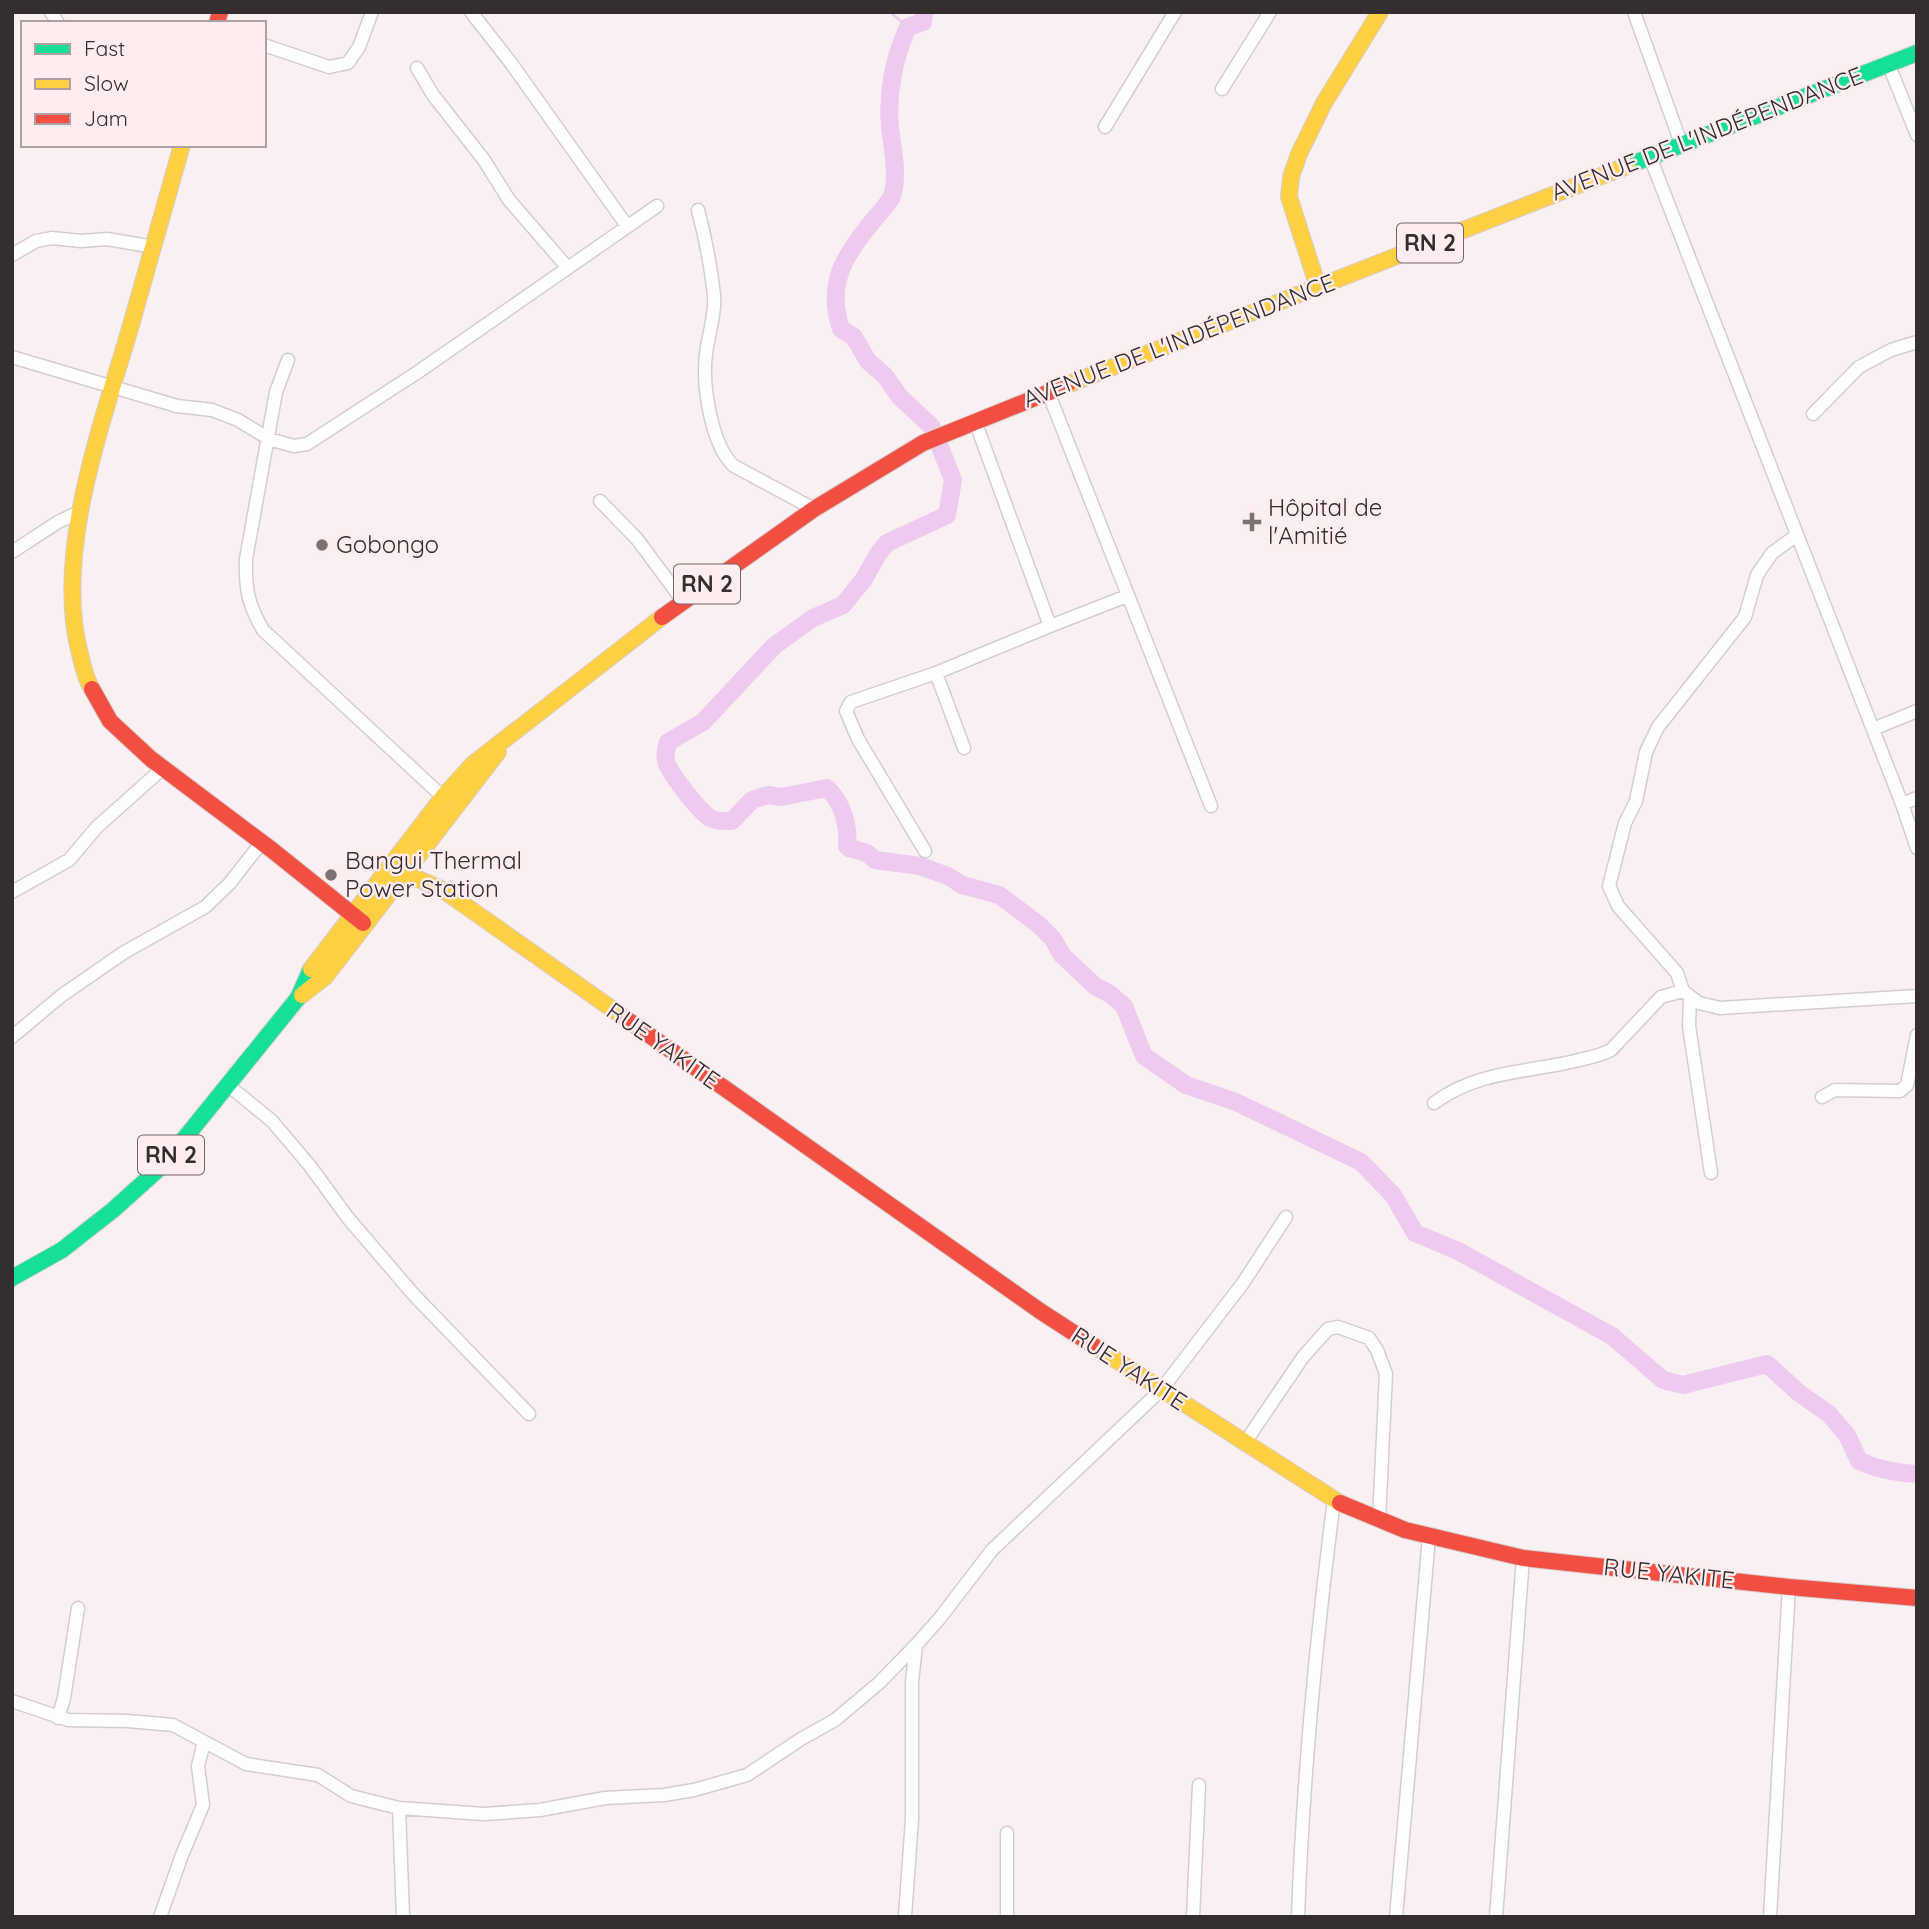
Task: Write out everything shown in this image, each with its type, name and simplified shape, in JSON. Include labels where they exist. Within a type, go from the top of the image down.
[{"type":"main road","points":[[1318,287],[1289,197],[1288,183],[1316,119],[1380,12]]},
{"type":"main road","name":"AVENUE DE L'INDÉPENDANCE","points":[[12,1278],[62,1250],[113,1210],[163,1165],[298,998],[313,965],[443,796],[473,764],[683,601],[814,509],[923,443],[943,434],[1917,53]]},
{"type":"main road","points":[[181,147],[90,461],[81,510],[72,598],[73,631],[79,662],[90,691],[111,723],[162,769],[262,842],[365,925]]},
{"type":"main road","name":"AVENUE DE L'INDÉPENDANCE","points":[[298,998],[326,977],[484,773],[504,742]]},
{"type":"main road","name":"RUE YAKITE","points":[[407,843],[419,855],[443,890]]},
{"type":"main road","name":"RUE YAKITE","points":[[392,863],[405,873],[443,890],[1040,1311],[1334,1500],[1429,1537],[1523,1559],[1917,1598]]},
{"type":"street","points":[[266,46],[329,67],[348,63],[359,47],[372,12]]},
{"type":"street","points":[[471,12],[627,226]]},
{"type":"street","points":[[1105,127],[1175,12]]},
{"type":"street","points":[[1222,89],[1270,12]]},
{"type":"street","points":[[1634,12],[1682,146]]},
{"type":"street","points":[[1888,64],[1917,135]]},
{"type":"street","points":[[417,68],[432,95],[484,160],[509,200],[567,267]]},
{"type":"street","points":[[1650,157],[1917,848]]},
{"type":"street","points":[[12,357],[177,406],[212,410],[238,420],[269,439],[294,446],[307,444],[418,372],[657,206]]},
{"type":"street","points":[[698,210],[714,296],[705,357],[709,407],[718,443],[726,459],[734,466],[814,509]]},
{"type":"street","points":[[12,255],[36,242],[52,238],[80,241],[107,239],[153,247]]},
{"type":"street","points":[[1813,414],[1859,367],[1891,350],[1917,342]]},
{"type":"street","points":[[288,360],[276,392],[246,559],[245,586],[252,610],[263,630],[443,796]]},
{"type":"street","points":[[1048,392],[1211,806]]},
{"type":"street","points":[[975,421],[1051,626]]},
{"type":"street","points":[[600,501],[637,539],[683,601]]},
{"type":"street","points":[[12,552],[81,510]]},
{"type":"street","points":[[1711,1173],[1689,1026],[1687,995],[1677,973],[1618,906],[1609,886],[1625,823],[1636,801],[1646,752],[1658,727],[1745,617],[1757,575],[1772,553],[1797,535]]},
{"type":"street","points":[[925,851],[858,738],[846,711],[851,702],[936,673],[1127,596]]},
{"type":"street","points":[[936,673],[964,748]]},
{"type":"street","points":[[1873,729],[1917,711]]},
{"type":"street","points":[[12,892],[69,860],[97,827],[162,769]]},
{"type":"street","points":[[1902,804],[1917,798]]},
{"type":"street","points":[[12,1037],[61,996],[123,953],[205,907],[229,884],[262,842]]},
{"type":"street","points":[[1434,1102],[1453,1088],[1493,1075],[1550,1067],[1603,1055],[1611,1050],[1661,997],[1687,995],[1699,1003],[1720,1008],[1917,996]]},
{"type":"street","points":[[1822,1097],[1835,1090],[1900,1091],[1907,1085],[1917,1035]]},
{"type":"street","points":[[229,1086],[272,1121],[310,1166],[348,1218],[414,1295],[528,1414]]},
{"type":"street","points":[[12,1701],[68,1720],[164,1723],[246,1764],[318,1775],[351,1796],[399,1808],[484,1814],[540,1810],[605,1798],[664,1795],[694,1790],[747,1775],[835,1720],[879,1683],[916,1645],[992,1550],[1161,1390],[1235,1293],[1286,1217]]},
{"type":"street","points":[[1244,1444],[1303,1357],[1328,1329],[1338,1326],[1369,1338],[1377,1350],[1386,1374],[1379,1519]]},
{"type":"street","points":[[1298,1917],[1321,1602],[1334,1500]]},
{"type":"street","points":[[1396,1917],[1429,1537]]},
{"type":"street","points":[[1496,1917],[1523,1559]]},
{"type":"street","points":[[1770,1917],[1789,1587]]},
{"type":"street","points":[[58,1718],[64,1698],[78,1608]]},
{"type":"street","points":[[905,1917],[912,1819],[912,1695],[916,1645]]},
{"type":"street","points":[[160,1917],[203,1805],[198,1766],[204,1742]]},
{"type":"street","points":[[1192,1917],[1199,1786]]},
{"type":"street","points":[[399,1808],[403,1917]]},
{"type":"street","points":[[1007,1833],[1007,1917]]},
{"type":"waterway","points":[[890,12],[908,27]]},
{"type":"waterway","points":[[924,12],[923,22],[908,27],[893,76],[889,114],[895,170],[892,196],[846,259],[840,271],[836,298],[841,329],[854,337],[868,361],[932,427],[953,480],[947,515],[887,543],[843,605],[813,618],[774,646],[703,722],[668,742],[666,761],[674,777],[705,814],[721,821],[732,821],[752,800],[768,795],[781,797],[827,788],[844,815],[849,848],[867,853],[875,860],[920,866],[948,876],[962,885],[999,895],[1038,924],[1053,939],[1062,955],[1095,986],[1124,1006],[1144,1056],[1186,1085],[1236,1102],[1361,1162],[1393,1195],[1415,1233],[1458,1251],[1612,1336],[1663,1380],[1683,1385],[1767,1364],[1799,1393],[1829,1414],[1847,1435],[1859,1461],[1887,1470],[1917,1474]]},
{"type":"traffic: fast","points":[[1627,166],[1917,53]]},
{"type":"traffic: fast","points":[[12,1278],[62,1250],[113,1210],[163,1165],[298,998],[311,969]]},
{"type":"traffic: slow","points":[[1318,287],[1289,197],[1291,177],[1324,103],[1380,12]]},
{"type":"traffic: slow","points":[[92,689],[83,667],[73,615],[77,531],[95,445],[181,147]]},
{"type":"traffic: slow","points":[[1067,385],[1627,166]]},
{"type":"traffic: slow","points":[[311,969],[443,797],[473,764],[662,617]]},
{"type":"traffic: slow","points":[[302,995],[325,977],[498,752]]},
{"type":"traffic: slow","points":[[395,865],[405,873],[443,890],[625,1018]]},
{"type":"traffic: slow","points":[[1094,1346],[1340,1503]]},
{"type":"traffic: jam","points":[[218,21],[220,12]]},
{"type":"traffic: jam","points":[[662,617],[814,509],[923,443],[1067,385]]},
{"type":"traffic: jam","points":[[92,689],[110,721],[151,759],[363,923]]},
{"type":"traffic: jam","points":[[625,1018],[1040,1311],[1094,1346]]},
{"type":"traffic: jam","points":[[1340,1503],[1405,1530],[1523,1558],[1917,1598]]},
{"type":"place","name":"Hôpital de l'Amitié","points":[[1252,522]]},
{"type":"place","name":"Gobongo","points":[[322,545]]},
{"type":"place","name":"Bangui Thermal Power Station","points":[[331,875]]}]
